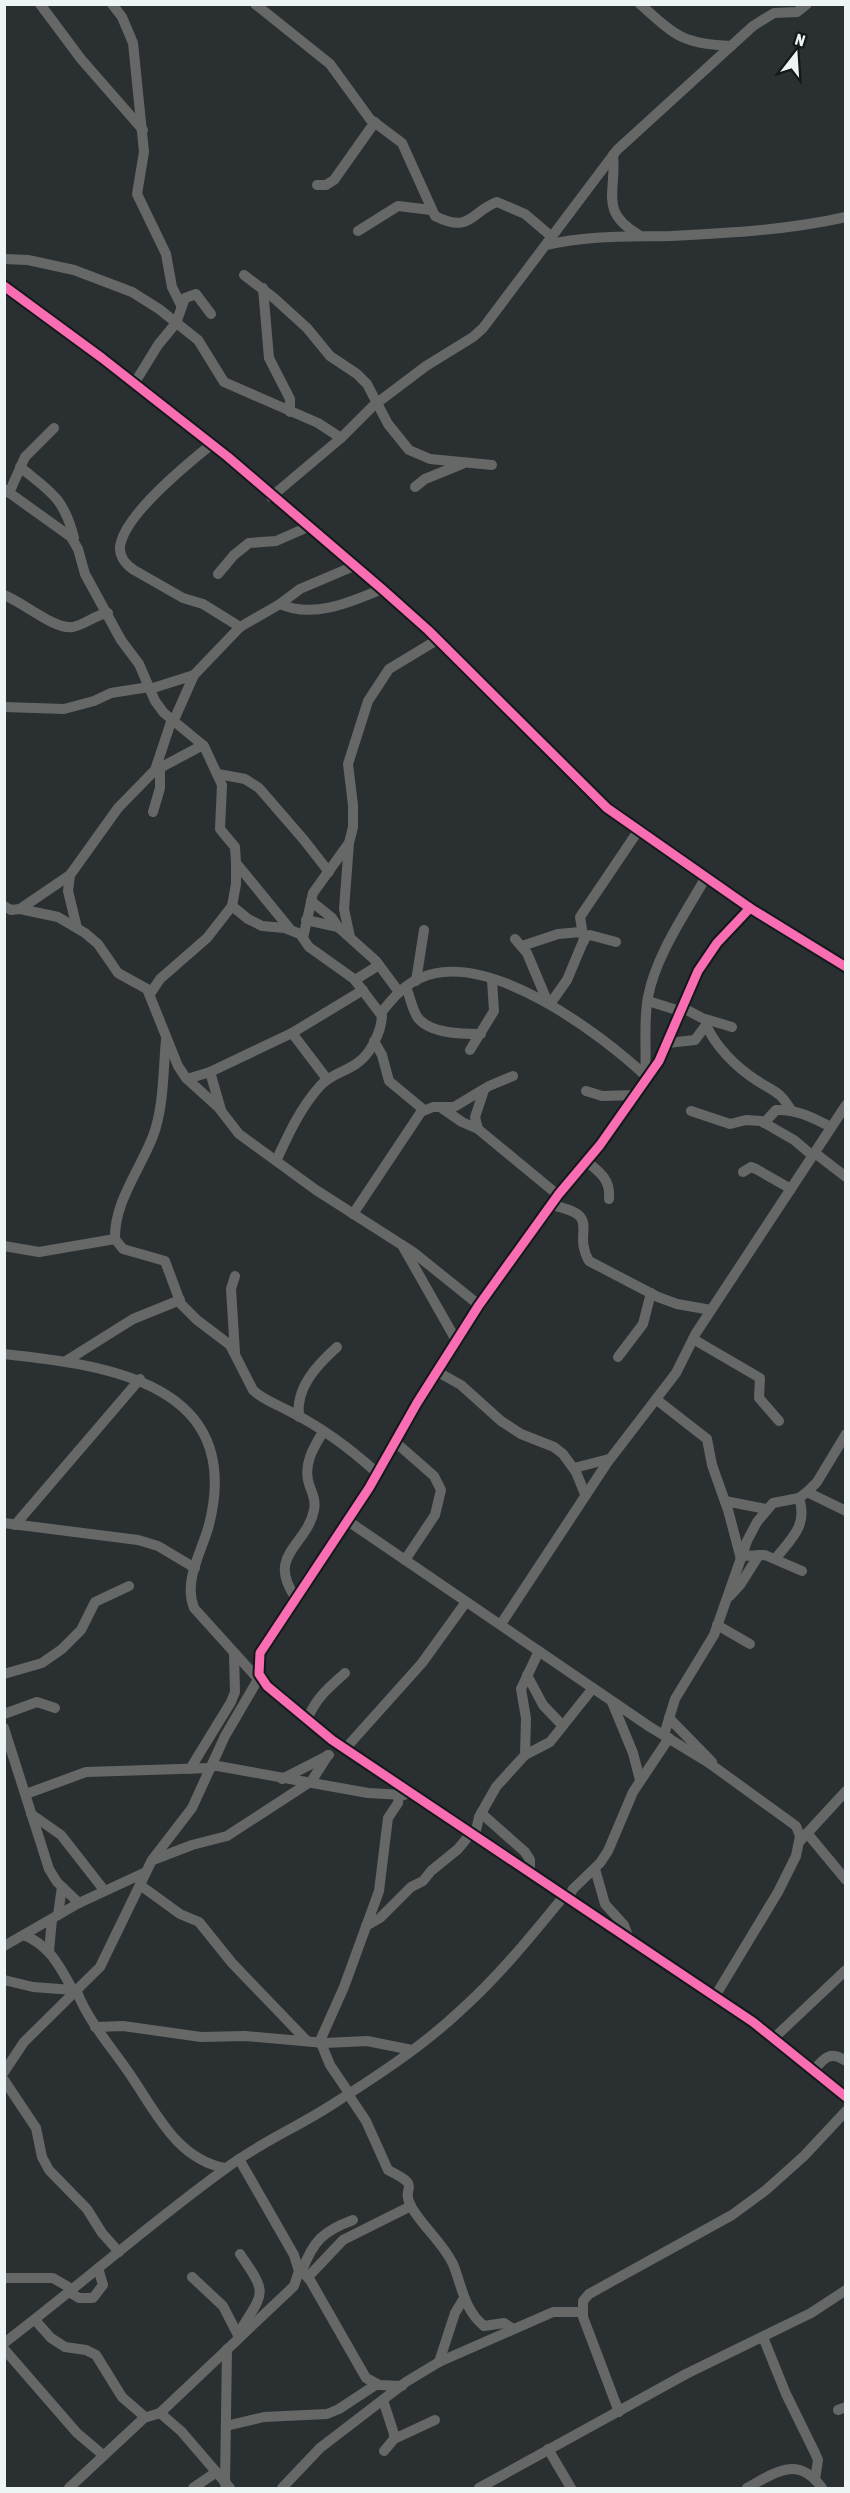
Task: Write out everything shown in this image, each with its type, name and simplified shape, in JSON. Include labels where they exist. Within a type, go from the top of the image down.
[{"type":"street","points":[[40,4],[81,58],[143,130]]},
{"type":"street","points":[[111,4],[122,16],[133,43],[143,130],[144,162],[137,194],[166,254],[172,287],[181,305]]},
{"type":"street","points":[[255,4],[330,64],[356,102],[375,122],[402,143],[424,186],[435,216],[452,223],[467,223],[497,202],[525,214],[549,241]]},
{"type":"street","points":[[640,4],[683,39],[696,44],[731,46]]},
{"type":"street","points":[[271,496],[341,438],[376,403],[426,366],[473,338],[483,328],[613,155],[637,129],[753,26],[783,8],[797,12],[807,4]]},
{"type":"street","points":[[317,185],[326,185],[334,180],[375,122]]},
{"type":"street","points":[[613,155],[611,181],[615,213],[619,221],[639,235]]},
{"type":"street","points":[[358,231],[398,206],[431,210]]},
{"type":"street","points":[[549,241],[639,235],[774,231],[846,217]]},
{"type":"street","points":[[4,259],[28,260],[74,270],[132,292],[198,340],[224,382],[318,423],[341,438]]},
{"type":"street","points":[[244,275],[263,288],[307,328],[330,356],[350,367],[367,384],[394,433],[417,455],[462,464],[492,465]]},
{"type":"street","points":[[4,286],[212,444],[382,589],[437,640],[607,808],[750,908],[846,967]]},
{"type":"street","points":[[263,288],[267,351],[290,399],[290,412]]},
{"type":"street","points":[[134,384],[158,345],[176,323],[181,305],[189,294],[196,294],[211,314]]},
{"type":"street","points":[[54,428],[26,457],[7,491],[65,531],[75,543]]},
{"type":"street","points":[[212,444],[162,488],[134,519],[121,540],[120,549],[127,565],[134,570],[183,598],[203,604],[240,627]]},
{"type":"street","points":[[415,487],[425,479],[462,464]]},
{"type":"street","points":[[20,468],[59,499],[67,513],[85,574],[121,640],[139,664],[155,701],[173,720],[202,744],[218,774],[224,794],[220,829],[235,848],[236,884],[232,906],[207,938],[160,979],[150,994]]},
{"type":"street","points":[[218,574],[234,555],[249,543],[276,541],[308,527]]},
{"type":"street","points":[[153,812],[160,788],[158,769],[173,720],[194,675],[240,627],[280,604],[300,589],[354,566]]},
{"type":"street","points":[[280,604],[301,610],[318,610],[382,589]]},
{"type":"street","points":[[4,595],[64,627],[83,624],[99,614],[108,613]]},
{"type":"street","points":[[350,937],[344,916],[353,827],[353,797],[348,771],[368,700],[389,669],[437,640]]},
{"type":"street","points":[[4,707],[64,709],[94,701],[111,693],[149,688],[194,675]]},
{"type":"street","points":[[20,909],[70,875],[118,808],[158,769],[202,744]]},
{"type":"street","points":[[218,774],[245,778],[259,788],[329,872]]},
{"type":"street","points":[[549,1004],[561,992],[582,936],[580,917],[638,831]]},
{"type":"street","points":[[303,938],[313,893],[350,842]]},
{"type":"street","points":[[236,863],[290,929],[303,938],[309,947],[355,980],[381,1012],[382,1021],[364,1057],[356,1065],[327,1079],[304,1107],[277,1159]]},
{"type":"street","points":[[70,875],[68,891],[77,928]]},
{"type":"street","points":[[646,1077],[648,1001],[668,946],[706,877]]},
{"type":"street","points":[[311,901],[332,918],[380,965],[407,986],[416,1014],[427,1025],[452,1033],[482,1034]]},
{"type":"street","points":[[232,906],[248,920],[262,926],[290,929]]},
{"type":"street","points":[[4,2072],[24,2042],[100,1967],[152,1860],[192,1808],[259,1677],[257,1666],[260,1653],[295,1597],[317,1570],[348,1521],[436,1371],[479,1305],[558,1195],[636,1095],[668,1043],[698,971],[717,943],[750,908]]},
{"type":"street","points":[[6,909],[20,909],[58,917],[98,944],[118,973],[143,986],[150,994],[178,1066],[187,1079],[222,1113],[239,1134],[353,1214],[402,1245],[479,1305]]},
{"type":"street","points":[[306,920],[339,927]]},
{"type":"street","points":[[407,986],[424,930]]},
{"type":"street","points":[[549,1004],[537,975],[518,943],[558,934],[590,935],[616,942]]},
{"type":"street","points":[[355,980],[380,965]]},
{"type":"street","points":[[381,1012],[407,986],[442,973],[492,980],[549,1004],[592,1031],[646,1077]]},
{"type":"street","points":[[470,1050],[482,1034],[494,1011],[492,980]]},
{"type":"street","points":[[187,1079],[210,1072],[292,1033],[363,990]]},
{"type":"street","points":[[648,1001],[681,1009],[708,1023],[732,1027]]},
{"type":"street","points":[[668,1043],[695,1040],[708,1023]]},
{"type":"street","points":[[708,1023],[712,1037],[728,1057],[757,1081],[777,1090],[791,1110]]},
{"type":"street","points":[[292,1033],[327,1079]]},
{"type":"street","points":[[166,1037],[159,1109],[153,1135],[117,1216],[115,1239],[123,1249],[165,1260],[180,1300],[197,1320],[224,1338],[235,1353],[253,1390],[323,1432],[377,1473]]},
{"type":"street","points":[[374,1041],[382,1055],[389,1081],[424,1110]]},
{"type":"street","points":[[210,1072],[222,1113]]},
{"type":"street","points":[[443,1109],[464,1103],[484,1089],[513,1076]]},
{"type":"street","points":[[478,1128],[475,1117],[484,1089]]},
{"type":"street","points":[[586,1091],[602,1096],[636,1095]]},
{"type":"street","points":[[501,1624],[609,1459],[676,1373],[711,1310],[846,1105]]},
{"type":"street","points":[[353,1214],[416,1118],[424,1110],[433,1107],[443,1109],[462,1122],[478,1128],[558,1195]]},
{"type":"street","points":[[764,1123],[776,1110],[791,1110],[831,1127]]},
{"type":"street","points":[[691,1111],[722,1122],[754,1120],[764,1123],[794,1140],[846,1177]]},
{"type":"street","points":[[586,1161],[606,1179],[610,1186],[609,1199]]},
{"type":"street","points":[[743,1172],[751,1167],[791,1190]]},
{"type":"street","points":[[551,1205],[573,1211],[585,1222],[585,1252],[590,1261],[677,1304],[711,1310]]},
{"type":"street","points":[[4,1246],[39,1252],[115,1239]]},
{"type":"street","points":[[402,1245],[456,1340]]},
{"type":"street","points":[[235,1276],[231,1289],[235,1353]]},
{"type":"street","points":[[618,1356],[643,1324],[651,1293]]},
{"type":"street","points":[[66,1361],[133,1318],[153,1313],[180,1300]]},
{"type":"street","points":[[693,1339],[760,1378],[759,1398],[779,1421]]},
{"type":"street","points":[[299,1417],[300,1392],[316,1369],[337,1347]]},
{"type":"street","points":[[4,1354],[66,1361],[140,1379],[166,1394],[193,1419],[212,1454],[215,1467],[210,1513],[190,1593],[194,1608],[234,1654],[267,1686],[342,1748],[474,1834],[774,2038],[846,2097]]},
{"type":"street","points":[[436,1371],[461,1385],[501,1421],[521,1434],[554,1447],[574,1468],[585,1494]]},
{"type":"street","points":[[10,1524],[140,1379]]},
{"type":"street","points":[[657,1400],[707,1439],[712,1465],[741,1557]]},
{"type":"street","points":[[295,1597],[284,1576],[285,1564],[288,1554],[314,1514],[315,1500],[308,1480],[307,1464],[323,1432]]},
{"type":"street","points":[[4,2343],[225,2168],[271,2137],[295,2127],[349,2094],[412,2050],[462,2010],[578,1884],[595,1869],[608,1851],[625,1808],[666,1737],[675,1699],[707,1649],[741,1557],[766,1509],[773,1503],[803,1495],[817,1482],[844,1439]]},
{"type":"street","points":[[394,1441],[434,1476],[441,1490],[435,1515],[405,1560]]},
{"type":"street","points":[[574,1468],[609,1459]]},
{"type":"street","points":[[803,1495],[846,1511]]},
{"type":"street","points":[[776,1558],[799,1529],[803,1515],[803,1495]]},
{"type":"street","points":[[725,1501],[766,1509]]},
{"type":"street","points":[[348,1521],[592,1688],[715,1768],[796,1826],[846,1880]]},
{"type":"street","points":[[10,1524],[138,1540],[158,1546],[195,1568]]},
{"type":"street","points":[[741,1557],[759,1555],[776,1558],[802,1571]]},
{"type":"street","points":[[727,1599],[740,1585],[759,1555]]},
{"type":"street","points":[[4,1674],[42,1663],[62,1649],[81,1630],[95,1602],[129,1586]]},
{"type":"street","points":[[282,1779],[342,1748],[422,1663],[448,1630],[465,1602]]},
{"type":"street","points":[[717,1625],[750,1644]]},
{"type":"street","points":[[525,1755],[526,1718],[521,1689],[539,1651]]},
{"type":"street","points":[[190,1769],[235,1692],[234,1654]]},
{"type":"street","points":[[307,1720],[321,1693],[345,1673]]},
{"type":"street","points":[[527,1675],[543,1705],[562,1725]]},
{"type":"street","points":[[366,1926],[380,1918],[411,1887],[423,1881],[431,1871],[474,1834],[481,1813],[496,1787],[525,1755],[550,1742],[592,1688]]},
{"type":"street","points":[[612,1701],[633,1753],[640,1780]]},
{"type":"street","points":[[4,1714],[37,1702],[55,1708]]},
{"type":"street","points":[[669,1718],[708,1756],[715,1768]]},
{"type":"street","points":[[4,1728],[49,1869],[62,1887],[79,1903]]},
{"type":"street","points":[[152,1860],[192,1845],[227,1836],[311,1782],[329,1755]]},
{"type":"street","points":[[26,1794],[86,1772],[211,1767],[368,1793],[412,1795]]},
{"type":"street","points":[[714,1998],[778,1892],[804,1837],[846,1791]]},
{"type":"street","points":[[399,1795],[398,1803],[388,1818],[382,1881],[320,2043],[330,2065],[366,2121],[388,2170],[404,2176],[409,2183],[411,2206],[445,2249],[464,2298],[477,2321],[484,2326],[501,2323],[513,2329]]},
{"type":"street","points":[[31,1813],[61,1835],[104,1890]]},
{"type":"street","points":[[481,1813],[525,1852],[530,1860],[530,1872]]},
{"type":"street","points":[[595,1869],[605,1904],[624,1925],[629,1939]]},
{"type":"street","points":[[5,1944],[29,1933],[104,1890],[146,1872]]},
{"type":"street","points":[[578,1884],[582,1908]]},
{"type":"street","points":[[140,1885],[180,1914],[199,1922],[232,1962],[307,2041]]},
{"type":"street","points":[[44,1947],[55,1917],[62,1887]]},
{"type":"street","points":[[29,1933],[44,1947],[95,2027],[178,2143],[208,2165],[225,2168]]},
{"type":"street","points":[[774,2038],[846,1970]]},
{"type":"street","points":[[4,1980],[33,1987],[74,1992]]},
{"type":"street","points":[[95,2027],[123,2026],[201,2037],[245,2036],[320,2043],[367,2041],[412,2050]]},
{"type":"street","points":[[813,2070],[827,2056],[833,2054],[846,2061]]},
{"type":"street","points":[[4,2080],[36,2128],[42,2157],[49,2170],[87,2209],[102,2233],[119,2252]]},
{"type":"street","points":[[282,2488],[320,2448],[382,2400],[439,2362],[588,2296],[732,2215],[781,2176],[846,2112]]},
{"type":"street","points":[[239,2159],[278,2223],[302,2272],[366,2378],[376,2384],[402,2386]]},
{"type":"street","points":[[302,2272],[343,2240],[411,2206]]},
{"type":"street","points":[[69,2488],[145,2417],[160,2413],[294,2286],[311,2247],[320,2237],[353,2220]]},
{"type":"street","points":[[239,2336],[261,2291],[260,2282],[240,2254]]},
{"type":"street","points":[[4,2278],[53,2278],[79,2298],[93,2298],[103,2285],[98,2268]]},
{"type":"street","points":[[192,2277],[223,2306],[239,2336]]},
{"type":"street","points":[[479,2488],[686,2374],[811,2313],[846,2290]]},
{"type":"street","points":[[588,2296],[583,2301],[582,2312],[619,2412]]},
{"type":"street","points":[[439,2362],[454,2313],[464,2298]]},
{"type":"street","points":[[556,2312],[582,2312]]},
{"type":"street","points":[[35,2320],[51,2338],[65,2348],[86,2350],[96,2355],[122,2397],[145,2417]]},
{"type":"street","points":[[763,2337],[786,2394],[818,2460],[818,2484]]},
{"type":"street","points":[[227,2349],[228,2486]]},
{"type":"street","points":[[5,2350],[77,2433],[103,2455]]},
{"type":"street","points":[[226,2426],[264,2417],[330,2413],[354,2400],[376,2384]]},
{"type":"street","points":[[354,2400],[356,2420]]},
{"type":"street","points":[[382,2400],[394,2439]]},
{"type":"street","points":[[160,2413],[181,2431],[228,2486]]},
{"type":"street","points":[[330,2413],[345,2429]]},
{"type":"street","points":[[384,2451],[394,2439],[435,2420]]},
{"type":"street","points":[[548,2449],[571,2488]]},
{"type":"street","points":[[747,2488],[790,2469],[802,2469],[818,2484]]},
{"type":"street","points":[[194,2488],[215,2473]]},
{"type":"cycle path","points":[[4,286],[102,358],[228,457],[382,589],[428,630],[607,808],[750,908],[846,967]]},
{"type":"cycle path","points":[[750,908],[717,943],[698,971],[659,1061],[600,1145],[558,1195],[479,1305],[417,1403],[369,1488],[260,1653],[259,1674],[267,1686],[332,1740],[753,2022],[846,2097]]}]
